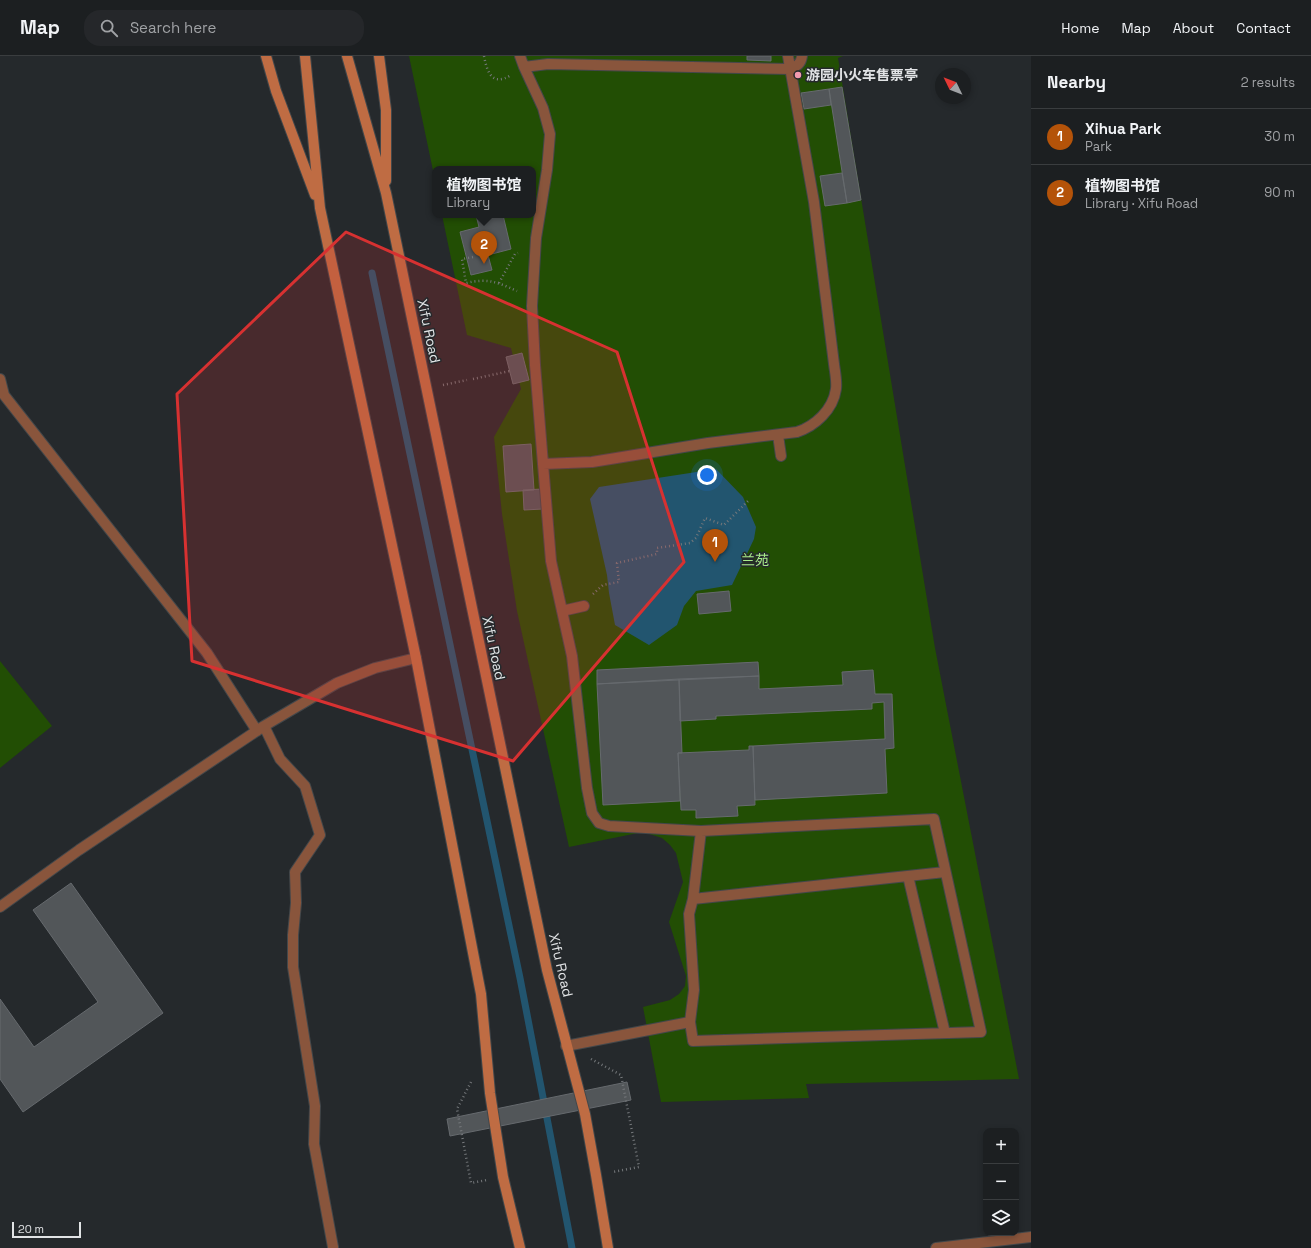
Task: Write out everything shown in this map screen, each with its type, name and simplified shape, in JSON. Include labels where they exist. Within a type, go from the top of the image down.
[{"type":"main road","points":[[266,56],[276,91],[320,208]]},
{"type":"main road","points":[[305,56],[320,208],[416,658],[481,994],[490,1093],[504,1177],[520,1248]]},
{"type":"main road","name":"Xifu Road","points":[[347,56],[386,193],[547,970],[585,1114],[608,1248]]},
{"type":"main road","points":[[378,56],[386,110],[386,193]]},
{"type":"street","points":[[520,56],[543,108],[550,134],[547,170],[535,248],[532,297],[535,365],[551,561],[572,656],[587,788],[592,813],[599,823],[609,826],[701,831],[934,819],[944,872],[981,1032],[693,1041],[690,1022],[694,990],[688,914],[694,899],[701,831]]},
{"type":"street","points":[[543,464],[592,462],[708,443],[796,432],[806,429],[822,416],[830,404],[836,390],[834,364],[814,202],[788,56]]},
{"type":"street","points":[[524,67],[548,64],[790,69],[801,63],[802,56]]},
{"type":"street","points":[[0,379],[4,395],[207,653],[261,729],[280,759],[304,786],[320,835],[295,872],[296,903],[293,935],[293,967],[315,1106],[314,1144],[333,1247]]},
{"type":"street","points":[[778,435],[781,456]]},
{"type":"street","points":[[562,611],[584,606]]},
{"type":"street","points":[[0,907],[79,850],[261,729],[337,683],[375,668],[416,658]]},
{"type":"street","points":[[694,899],[944,872]]},
{"type":"street","points":[[908,876],[945,1033]]},
{"type":"street","points":[[566,1046],[690,1022]]},
{"type":"street","points":[[936,1248],[1031,1237]]},
{"type":"path","points":[[484,56],[486,68],[492,77],[496,79],[506,78],[524,67]]},
{"type":"path","points":[[499,283],[515,254],[535,248]]},
{"type":"path","points":[[472,257],[462,259],[466,283],[479,280],[499,283],[532,297]]},
{"type":"path","points":[[473,379],[510,371]]},
{"type":"path","points":[[426,389],[467,380]]},
{"type":"path","points":[[604,585],[619,582],[617,563],[657,554],[657,548],[690,543],[696,538],[705,518],[724,525],[749,500]]},
{"type":"path","points":[[566,1046],[621,1075],[639,1168],[596,1175]]},
{"type":"path","points":[[457,1109],[471,1183]]},
{"type":"highlighted area","points":[[346,232],[617,352],[684,562],[513,761],[192,661],[177,394]]},
{"type":"green space","name":"兰苑","points":[[409,56],[843,56],[838,58],[935,648],[1019,1079],[806,1084],[809,1098],[661,1102],[643,1007],[670,1000],[679,994],[685,986],[686,976],[669,922],[683,882],[676,853],[662,838],[643,832],[569,847],[517,611],[502,514],[494,437],[521,389],[511,348],[467,335],[443,218],[536,218],[536,166],[432,166]]},
{"type":"green space","points":[[0,661],[52,726],[0,768]]},
{"type":"water","points":[[716,469],[743,497],[756,527],[754,539],[732,585],[696,591],[684,606],[677,625],[649,645],[615,625],[607,575],[590,499],[599,487]]},
{"type":"building","points":[[747,56],[771,56],[771,61],[747,60]]},
{"type":"building","points":[[842,87],[861,200],[847,203],[829,89]]},
{"type":"building","points":[[829,89],[831,105],[804,109],[801,93]]},
{"type":"building","points":[[842,173],[847,203],[825,206],[820,176]]},
{"type":"building","points":[[477,218],[504,218],[511,249],[488,255],[492,270],[471,275],[460,232],[479,227]]},
{"type":"building","points":[[522,353],[529,380],[513,384],[506,357]]},
{"type":"building","points":[[531,444],[534,490],[506,492],[503,446]]},
{"type":"building","points":[[542,489],[543,509],[524,510],[523,490]]},
{"type":"building","points":[[729,591],[731,611],[699,614],[697,594]]},
{"type":"building","points":[[758,662],[759,676],[597,684],[597,670]]},
{"type":"building","points":[[873,670],[875,694],[892,694],[894,748],[885,749],[887,793],[755,800],[753,746],[885,739],[884,702],[872,703],[872,709],[716,716],[716,719],[680,721],[679,679],[759,676],[759,689],[843,685],[842,672]]},
{"type":"building","points":[[679,679],[682,753],[678,753],[680,801],[603,805],[597,684]]},
{"type":"building","points":[[749,746],[753,746],[755,805],[737,806],[738,816],[696,818],[696,810],[681,810],[678,753],[749,750]]},
{"type":"building","points":[[71,883],[163,1013],[23,1112],[0,1079],[0,999],[34,1047],[98,1002],[33,910]]},
{"type":"building","points":[[627,1082],[631,1100],[450,1136],[447,1119]]},
{"type":"waterway","points":[[372,273],[520,978],[572,1248]]},
{"type":"place","name":"游园小火车售票亭","points":[[798,75]]},
{"type":"place","name":"植物图书馆","points":[[484,264]]},
{"type":"place","name":"Xihua Park","points":[[715,562]]}]
